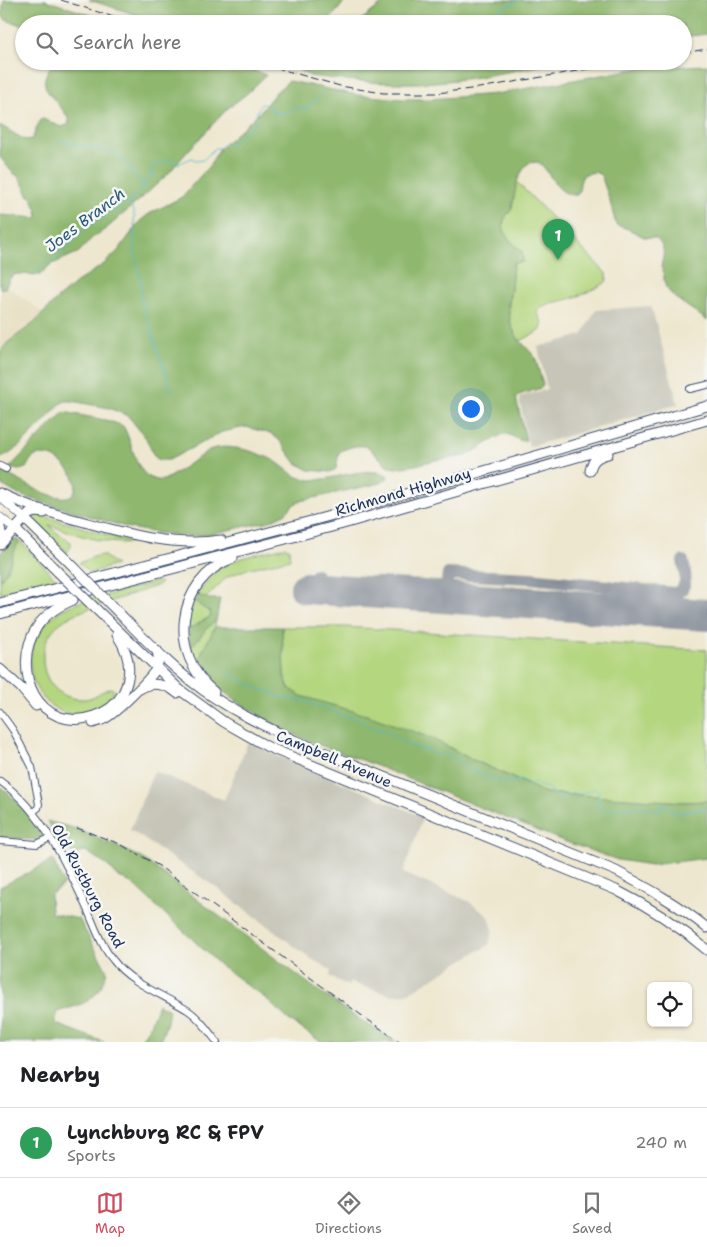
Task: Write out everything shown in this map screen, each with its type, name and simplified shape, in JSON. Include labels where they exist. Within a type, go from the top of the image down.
[{"type":"highway","points":[[669,418],[678,411],[707,402]]},
{"type":"highway","name":"Richmond Highway","points":[[290,526],[707,406]]},
{"type":"highway","points":[[564,461],[579,461],[590,471],[593,462],[604,455],[707,422]]},
{"type":"highway","name":"Richmond Highway","points":[[106,587],[265,545],[707,422]]},
{"type":"highway","points":[[0,495],[76,520]]},
{"type":"highway","points":[[0,544],[24,518],[34,512],[76,520],[160,541],[216,541],[290,526]]},
{"type":"highway","name":"Campbell Avenue","points":[[24,518],[157,650],[202,689],[257,723],[294,740],[616,871],[652,890],[707,928]]},
{"type":"highway","points":[[0,603],[290,526]]},
{"type":"highway","points":[[0,527],[2,538],[0,544]]},
{"type":"highway","name":"Campbell Avenue","points":[[15,528],[156,669],[206,710],[224,722],[287,756],[616,890],[668,919],[707,950]]},
{"type":"highway","points":[[257,723],[206,685],[189,659],[184,645],[184,628],[190,602],[202,578],[221,563],[248,554],[265,545]]},
{"type":"highway","points":[[0,614],[106,587]]},
{"type":"highway","points":[[104,617],[121,641],[128,656],[129,674],[126,686],[120,698],[108,710],[98,715],[84,720],[56,715],[36,699],[29,686],[26,654],[30,640],[37,626],[58,607],[106,587]]},
{"type":"highway","points":[[0,669],[21,688],[46,716],[60,722],[75,725],[87,724],[104,719],[134,693],[156,669],[159,660],[157,650]]},
{"type":"highway","points":[[134,693],[146,686],[155,684],[164,686],[206,710]]},
{"type":"main road","name":"Campbell Avenue","points":[[0,495],[24,518]]},
{"type":"main road","name":"Campbell Avenue","points":[[0,517],[15,528]]},
{"type":"street","points":[[690,389],[707,385]]},
{"type":"street","points":[[0,712],[14,730],[32,767],[39,804],[38,808],[33,812]]},
{"type":"street","name":"Old Rustburg Road","points":[[0,781],[23,800],[50,838],[73,879],[105,949],[112,960],[121,970],[196,1016],[217,1042]]},
{"type":"street","points":[[0,841],[37,844],[50,838]]},
{"type":"shaded area","points":[[6,286],[44,313],[34,323],[8,342],[0,352],[0,289]]},
{"type":"shaded area","points":[[651,306],[678,404],[529,447],[519,397],[547,389],[538,347],[582,335],[596,310]]},
{"type":"shaded area","points":[[248,742],[423,817],[403,873],[468,901],[489,917],[493,930],[489,945],[407,994],[391,995],[349,982],[349,986],[330,977],[331,970],[310,958],[217,888],[130,830],[154,771],[224,800]]},
{"type":"green space","points":[[4,0],[45,0],[91,15],[15,15],[15,23],[6,20],[2,15]]},
{"type":"green space","points":[[89,0],[346,0],[334,15],[138,15]]},
{"type":"green space","points":[[387,0],[707,0],[707,34],[692,36],[692,15],[368,15]]},
{"type":"green space","points":[[707,65],[707,321],[667,289],[661,267],[663,248],[656,238],[644,237],[616,225],[601,175],[595,172],[585,174],[581,180],[577,195],[570,194],[559,188],[538,162],[528,163],[516,186],[511,211],[504,221],[505,232],[508,238],[522,251],[523,262],[513,263],[508,304],[510,321],[515,335],[535,357],[543,385],[541,388],[518,395],[516,398],[526,440],[522,441],[503,434],[466,456],[396,468],[389,467],[368,447],[353,446],[339,452],[336,469],[330,472],[309,470],[295,462],[280,441],[272,434],[246,427],[222,432],[169,460],[159,460],[154,456],[146,438],[128,416],[109,408],[65,401],[22,444],[6,456],[0,458],[0,352],[8,342],[34,323],[57,299],[77,282],[104,264],[118,251],[140,221],[149,214],[182,197],[209,166],[220,148],[259,113],[277,91],[289,81],[357,95],[430,99],[496,94],[629,70],[692,70],[692,66]]},
{"type":"green space","points":[[49,70],[253,70],[266,75],[250,91],[227,109],[168,174],[107,228],[92,238],[79,252],[50,265],[40,275],[16,274],[10,278],[5,288],[0,289],[0,215],[38,218],[31,196],[29,196],[19,177],[12,172],[0,157],[0,125],[25,140],[32,139],[40,120],[43,119],[61,127],[68,125],[69,121],[65,113],[46,89],[46,75]]},
{"type":"green space","points":[[299,70],[515,70],[459,80],[416,83],[342,80],[310,76]]},
{"type":"green space","points":[[517,182],[606,273],[607,280],[605,283],[581,295],[543,306],[537,312],[543,324],[540,331],[520,341],[512,327],[509,309],[513,268],[522,251],[509,240],[503,226],[503,220],[507,213],[510,212],[512,206]]},
{"type":"green space","points":[[64,412],[110,421],[123,426],[141,469],[154,480],[164,480],[206,452],[219,447],[246,450],[272,459],[293,474],[307,480],[360,472],[379,472],[387,475],[388,478],[381,483],[300,501],[293,505],[286,513],[270,521],[206,535],[187,536],[129,528],[19,495],[0,484],[0,472],[2,472],[54,496],[63,497],[73,494],[76,485],[75,480],[65,466],[53,457],[37,455],[31,459],[26,468],[19,470],[9,468]]},
{"type":"green space","points":[[35,515],[132,542],[122,543],[100,540],[49,525],[71,542],[67,552],[34,520],[33,517]]},
{"type":"green space","points":[[14,539],[20,541],[4,576],[0,580],[0,553]]},
{"type":"green space","points":[[20,541],[56,579],[0,593],[0,580],[8,570],[15,548]]},
{"type":"green space","points":[[285,547],[289,548],[290,559],[247,569],[227,577],[206,598],[198,595],[211,576],[224,566],[250,556]]},
{"type":"green space","points":[[103,555],[116,565],[89,573],[79,563],[96,556]]},
{"type":"green space","points":[[159,581],[161,583],[159,585],[71,616],[59,624],[50,634],[45,645],[44,669],[56,690],[67,696],[85,699],[112,688],[114,690],[111,698],[100,707],[88,713],[76,715],[64,713],[45,699],[37,689],[32,678],[30,660],[31,651],[37,638],[50,619],[62,610],[79,602]]},
{"type":"green space","points":[[198,595],[209,599],[220,599],[216,621],[209,626],[191,647],[188,630],[211,616],[210,612],[198,604],[195,599]]},
{"type":"green space","points":[[195,599],[198,604],[210,612],[211,616],[188,630],[189,617]]},
{"type":"green space","points":[[216,621],[215,627],[202,652],[199,666],[191,647],[209,626]]},
{"type":"green space","points":[[215,627],[282,627],[284,675],[289,688],[301,696],[370,716],[431,738],[469,758],[546,793],[684,802],[707,801],[707,858],[651,865],[618,860],[566,842],[362,760],[311,742],[277,726],[232,698],[211,682],[199,666],[202,652]]},
{"type":"green space","points":[[282,627],[345,627],[707,650],[707,801],[684,802],[546,793],[447,746],[301,696],[289,688],[284,675]]},
{"type":"green space","points":[[0,786],[32,816],[42,836],[37,840],[0,837]]},
{"type":"green space","points":[[47,821],[77,829],[142,858],[316,989],[396,1042],[321,1042],[289,1020],[265,998],[221,966],[135,886],[118,877],[109,867],[86,851],[75,854],[66,848]]},
{"type":"green space","points":[[53,860],[64,884],[50,895],[51,913],[79,919],[107,971],[100,989],[95,995],[89,1000],[57,1012],[56,1024],[104,1042],[0,1042],[0,887]]},
{"type":"green space","points":[[158,1004],[169,1010],[160,1042],[140,1042],[150,1025]]},
{"type":"waterway","name":"Joes Branch","points":[[494,15],[503,7],[519,0]]},
{"type":"waterway","name":"Joes Branch","points":[[338,75],[343,70]]},
{"type":"waterway","name":"Joes Branch","points":[[35,273],[45,263],[59,256],[88,227],[135,197],[144,186],[148,177],[154,176],[151,172],[154,165],[168,160],[178,164],[192,158],[198,161],[203,160],[215,148],[220,148],[226,143],[235,142],[245,130],[254,125],[254,118],[261,104],[269,105],[275,115],[281,112],[288,113],[293,108],[308,108],[324,92]]},
{"type":"waterway","points":[[60,141],[117,153],[143,186]]},
{"type":"waterway","points":[[131,200],[129,202],[134,212],[135,251],[141,282],[141,300],[172,392]]},
{"type":"waterway","points":[[226,669],[240,680],[269,693],[311,703],[341,716],[356,718],[376,730],[382,729],[413,747],[418,747],[422,750],[429,749],[434,755],[440,753],[455,758],[464,767],[486,778],[509,782],[521,780],[532,784],[536,783],[539,786],[548,788],[553,794],[564,799],[572,793],[579,794],[594,788],[599,792],[597,806],[604,810],[640,807],[648,808],[658,813],[662,805],[679,814],[687,811],[707,809]]},
{"type":"taxiway","points":[[445,597],[448,574],[531,578],[673,593],[681,591],[685,584],[683,561]]},
{"type":"taxiway","points":[[315,589],[316,574]]},
{"type":"taxiway","points":[[676,613],[667,607],[668,602],[681,591]]},
{"type":"runway","points":[[306,588],[707,615]]},
{"type":"railway","points":[[61,0],[107,15]]},
{"type":"railway","points":[[692,52],[707,49]]},
{"type":"railway","points":[[284,70],[340,86],[383,93],[437,93],[479,88],[582,70]]},
{"type":"railway","points":[[77,828],[120,844],[159,866],[400,1042]]},
{"type":"place","name":"Lynchburg RC & FPV","points":[[558,260]]}]
